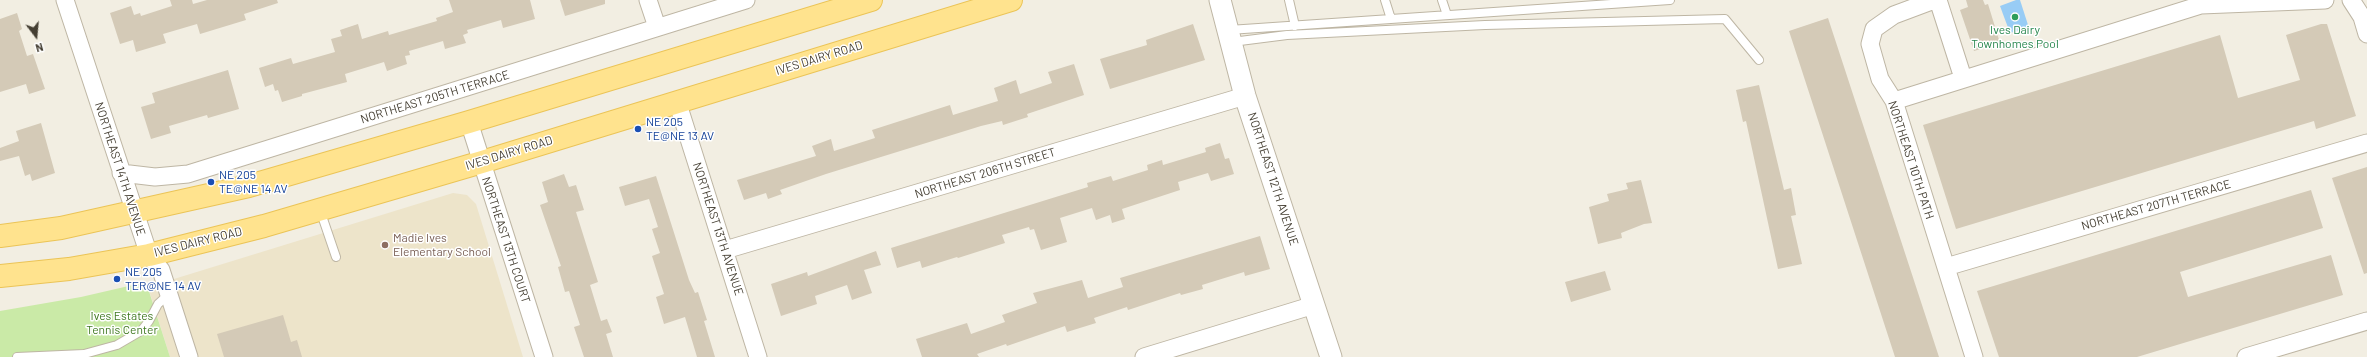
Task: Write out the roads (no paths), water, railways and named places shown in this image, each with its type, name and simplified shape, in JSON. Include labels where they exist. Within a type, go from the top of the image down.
[{"type":"main road","points":[[0,236],[61,228],[134,213],[249,186],[469,122],[871,0]]},
{"type":"main road","name":"IVES DAIRY ROAD","points":[[0,276],[69,269],[149,255],[320,209],[482,162],[677,101],[1011,0]]},
{"type":"street","name":"NORTHEAST 14TH AVENUE","points":[[65,0],[134,213],[149,255],[161,270],[189,357]]},
{"type":"street","points":[[648,0],[657,27]]},
{"type":"street","name":"NORTHEAST 205TH TERRACE","points":[[121,173],[155,177],[188,174],[746,0]]},
{"type":"street","name":"NORTHEAST 12TH AVENUE","points":[[1220,0],[1245,96],[1331,357]]},
{"type":"street","name":"NORTHEAST 10TH PATH","points":[[1934,0],[1915,3],[1874,28],[1870,44],[1880,79],[1894,101],[1974,357]]},
{"type":"street","points":[[1938,0],[1964,78]]},
{"type":"street","points":[[1894,101],[2201,5],[2325,0]]},
{"type":"street","points":[[2351,0],[2362,16],[2367,34]]},
{"type":"street","name":"NORTHEAST 206TH STREET","points":[[725,250],[1245,96]]},
{"type":"street","name":"NORTHEAST 13TH AVENUE","points":[[677,101],[758,357]]},
{"type":"street","name":"NORTHEAST 13TH COURT","points":[[469,122],[544,357]]},
{"type":"street","name":"NORTHEAST 207TH TERRACE","points":[[1946,267],[2367,143]]},
{"type":"street","points":[[1144,357],[1314,305]]},
{"type":"street","points":[[2246,357],[2367,321]]},
{"type":"lane","points":[[1289,0],[1295,26]]},
{"type":"lane","points":[[1385,0],[1391,19]]},
{"type":"lane","points":[[1442,0],[1447,15]]},
{"type":"lane","points":[[1230,36],[1295,26],[1670,0]]},
{"type":"lane","points":[[1230,36],[1287,35],[1484,25],[1725,19],[1759,60]]},
{"type":"lane","points":[[320,209],[336,257]]},
{"type":"lane","points":[[17,357],[84,354],[117,345],[141,331],[149,321],[158,304],[169,294]]},
{"type":"water","name":"Ives Dairy Townhomes Pool","points":[[2020,0],[2029,28],[2010,33],[2000,6]]},
{"type":"place","name":"Ives Dairy Townhomes Pool","points":[[2015,17]]},
{"type":"place","name":"NE 205 TE@NE 13 AV","points":[[638,129]]},
{"type":"place","name":"NE 205 TE@NE 14 AV","points":[[211,182]]},
{"type":"place","name":"Madie Ives Elementary School","points":[[385,245]]},
{"type":"place","name":"NE 205 TER@NE 14 AV","points":[[117,279]]},
{"type":"park label","name":"Ives Estates Tennis Center","points":[[122,323]]}]
